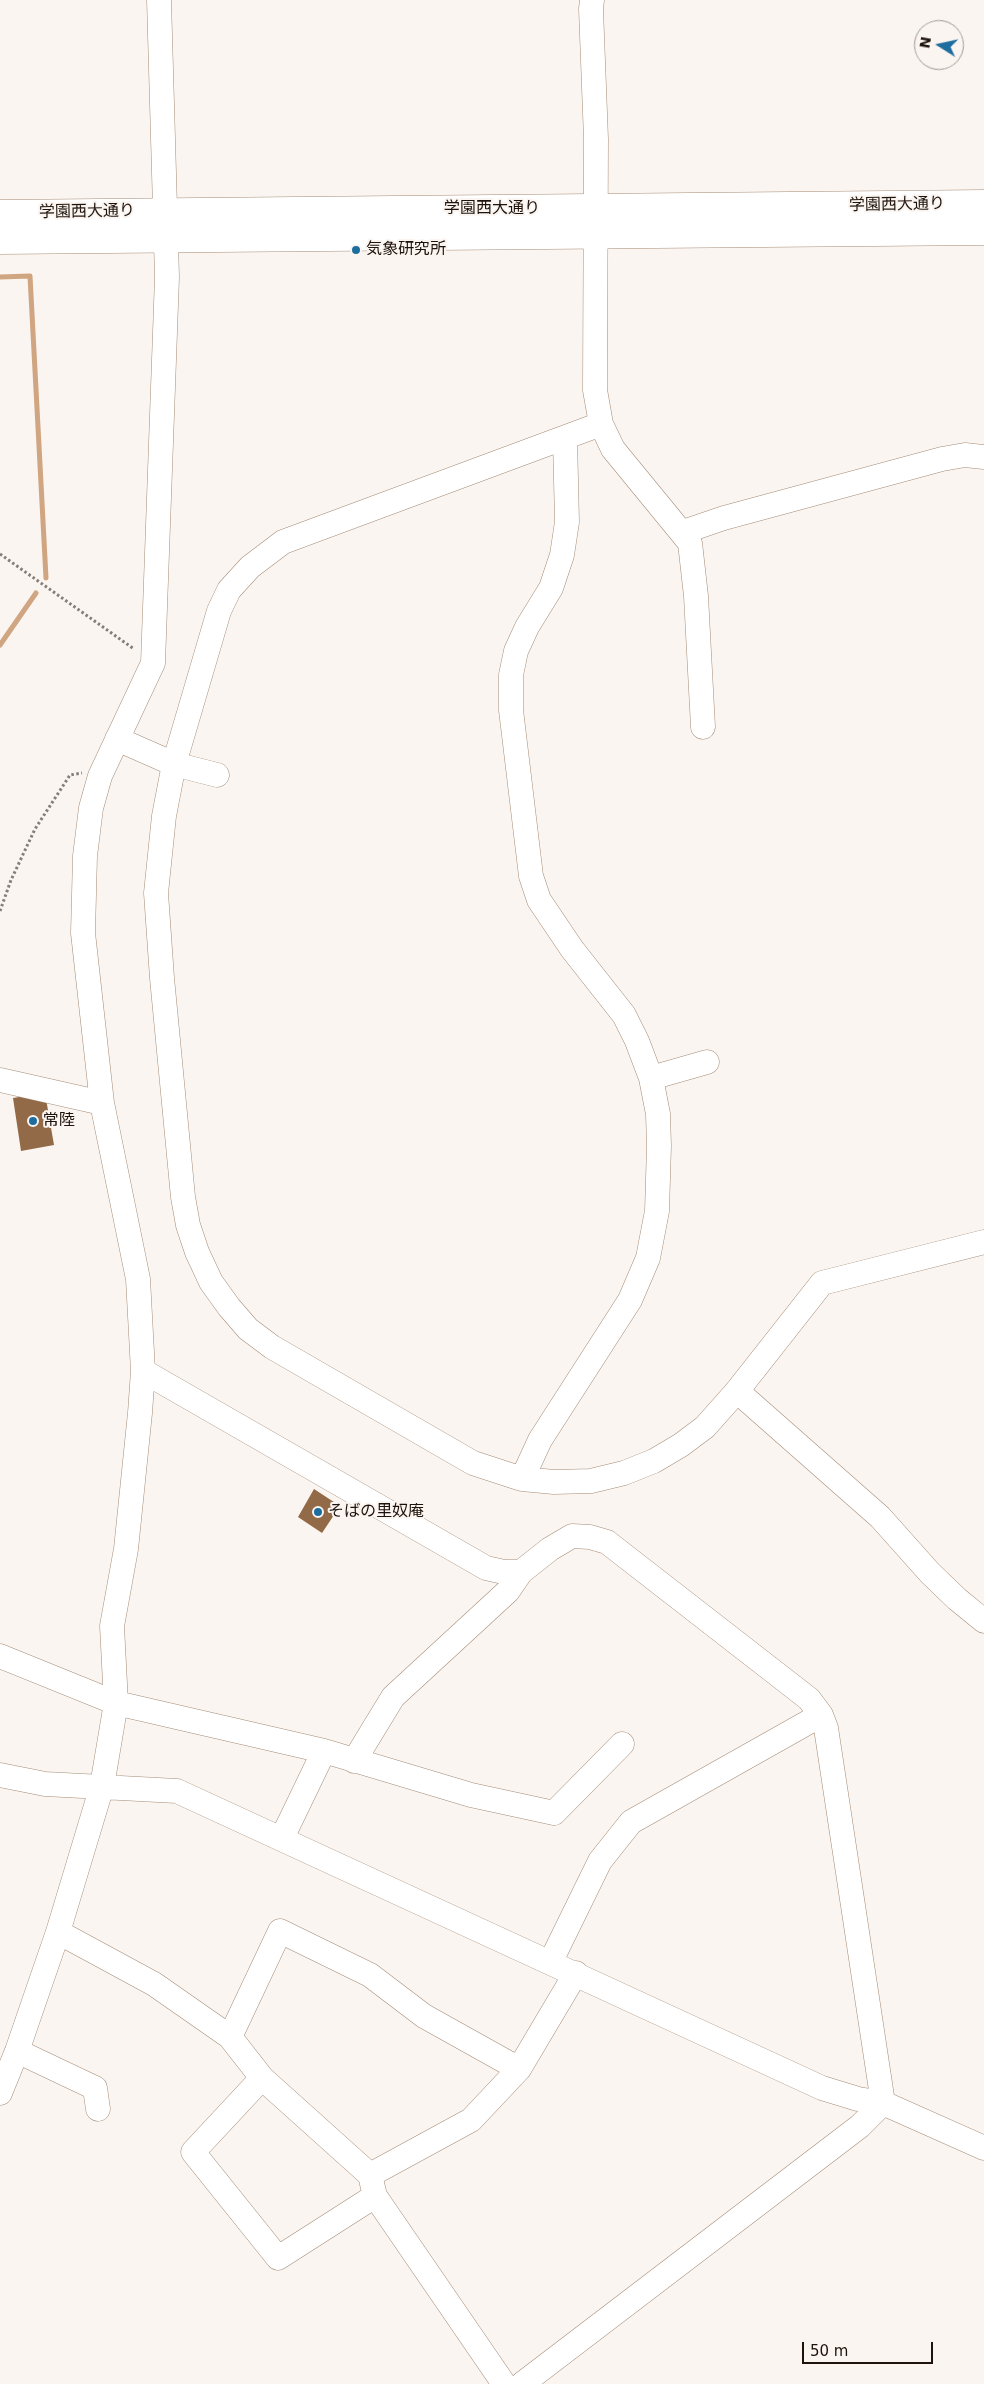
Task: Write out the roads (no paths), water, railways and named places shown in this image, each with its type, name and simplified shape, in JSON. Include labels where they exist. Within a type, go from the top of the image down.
[{"type":"main road","name":"学園西大通り","points":[[596,222],[984,204]]},
{"type":"main road","name":"学園西大通り","points":[[0,214],[167,224],[596,222],[984,231]]},
{"type":"main road","name":"学園西大通り","points":[[0,240],[167,224]]},
{"type":"street","points":[[0,2093],[17,2051],[58,1932],[102,1786],[116,1703],[112,1626],[126,1548],[143,1371],[138,1279],[102,1103],[83,933],[85,856],[91,808],[100,776],[153,663],[167,224],[159,0]]},
{"type":"street","points":[[592,0],[596,222],[595,390],[601,424],[613,449],[683,532],[690,543],[696,596],[703,726]]},
{"type":"street","points":[[601,424],[283,542],[250,567],[229,590],[219,611],[174,764],[158,864],[157,923],[183,1197],[188,1225],[197,1252],[211,1282],[248,1329],[272,1347],[473,1463],[522,1479],[554,1482],[591,1481],[624,1473],[654,1461],[681,1445],[705,1427],[737,1391],[822,1283],[984,1242]]},
{"type":"street","points":[[522,1479],[540,1440],[630,1300],[648,1258],[657,1211],[658,1114],[651,1078],[624,1015],[572,949],[539,900],[531,876],[512,710],[510,675],[516,651],[527,627],[551,588],[562,555],[568,522],[565,438]]},
{"type":"street","points":[[683,532],[724,518],[942,459],[965,455],[984,457]]},
{"type":"street","points":[[117,739],[174,764],[218,775]]},
{"type":"street","points":[[651,1078],[707,1062]]},
{"type":"street","points":[[0,1080],[102,1103]]},
{"type":"street","points":[[143,1371],[486,1568],[504,1572],[521,1572]]},
{"type":"street","points":[[737,1391],[880,1517],[937,1579],[984,1621]]},
{"type":"street","points":[[354,1761],[393,1697],[508,1591],[521,1572],[550,1549],[572,1536],[590,1537],[607,1542],[809,1699],[821,1714],[827,1738],[884,2103]]},
{"type":"street","points":[[0,1656],[116,1703],[324,1751],[471,1795],[554,1813],[622,1744]]},
{"type":"street","points":[[551,1962],[600,1861],[631,1822],[821,1714]]},
{"type":"street","points":[[282,1838],[324,1751]]},
{"type":"street","points":[[0,1776],[46,1784],[177,1791],[576,1973],[822,2088],[858,2099],[884,2103],[984,2148]]},
{"type":"street","points":[[230,2037],[280,1931],[370,1975],[424,2016],[519,2069]]},
{"type":"street","points":[[58,1932],[154,1984],[230,2037],[262,2078],[372,2186],[504,2384]]},
{"type":"street","points":[[262,2078],[193,2152],[278,2258],[372,2186],[471,2120],[519,2069],[576,1973]]},
{"type":"street","points":[[17,2051],[95,2088],[98,2109]]},
{"type":"street","points":[[522,2384],[860,2126],[884,2103]]},
{"type":"waterway","points":[[0,277],[30,276],[46,578]]},
{"type":"waterway","points":[[0,645],[36,593]]},
{"type":"place","name":"気象研究所","points":[[356,250]]},
{"type":"place","name":"常陸","points":[[33,1121]]},
{"type":"place","name":"そばの里奴庵","points":[[318,1512]]}]
